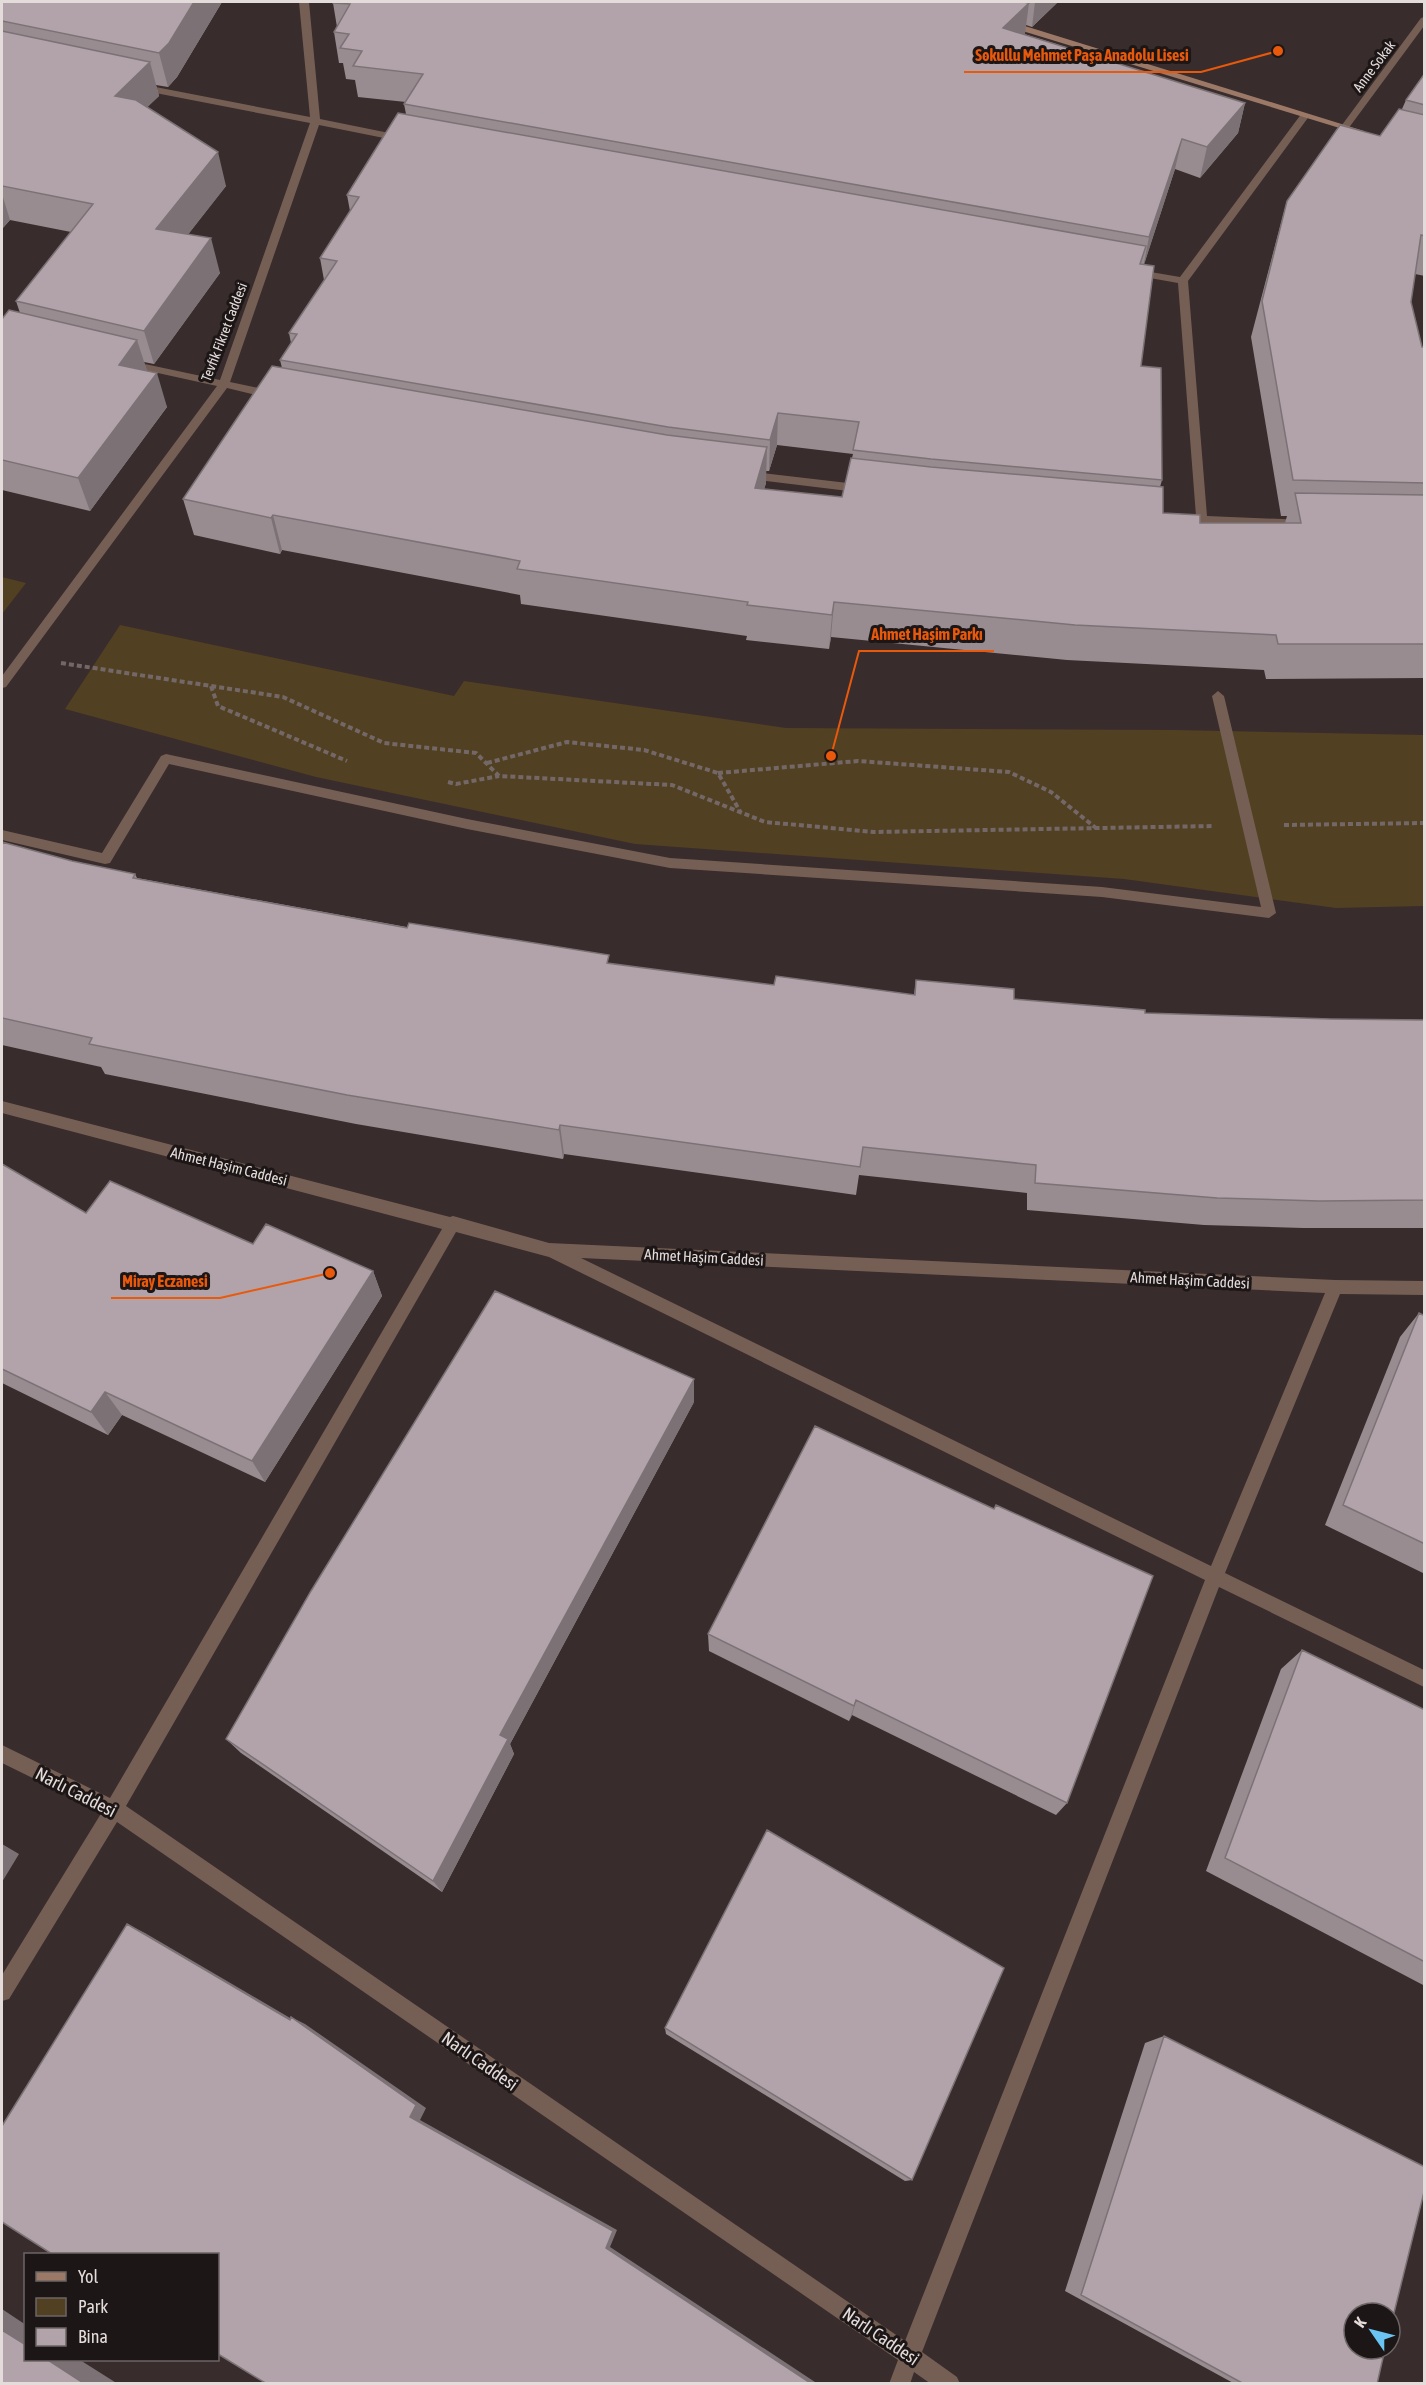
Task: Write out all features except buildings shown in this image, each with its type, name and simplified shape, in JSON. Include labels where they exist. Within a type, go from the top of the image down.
[{"type":"main road","points":[[990,19],[1368,134]]},
{"type":"street","name":"Tevfik Fikret Caddesi","points":[[2,684],[223,386],[315,123],[304,2]]},
{"type":"street","name":"Anne Sokak","points":[[1345,127],[1425,20]]},
{"type":"street","points":[[131,85],[315,123],[421,142]]},
{"type":"street","points":[[1202,521],[1183,281],[1305,115]]},
{"type":"street","points":[[1124,270],[1183,281]]},
{"type":"street","points":[[118,361],[223,386],[282,396]]},
{"type":"street","points":[[739,474],[880,491]]},
{"type":"street","points":[[1167,518],[1320,524]]},
{"type":"street","points":[[2,835],[105,859],[166,759],[466,824],[670,863],[1102,892],[1269,913],[1218,696]]},
{"type":"street","name":"Ahmet Haşim Caddesi","points":[[2,1107],[453,1223],[549,1250],[1335,1287],[1425,1288]]},
{"type":"street","points":[[2,1992],[114,1809],[453,1223]]},
{"type":"street","points":[[549,1250],[1214,1578],[1425,1679]]},
{"type":"street","points":[[899,2384],[1214,1578],[1335,1287]]},
{"type":"street","name":"Narlı Caddesi","points":[[2,1754],[114,1809],[950,2384]]},
{"type":"path","points":[[22,657],[283,697],[384,743],[476,753],[499,776]]},
{"type":"path","points":[[211,686],[218,706],[356,765]]},
{"type":"path","points":[[487,763],[567,742],[644,750],[718,773],[858,761],[1009,772],[1051,792],[1096,828]]},
{"type":"path","points":[[718,773],[741,813]]},
{"type":"path","points":[[444,782],[456,784],[499,776],[672,785],[765,822],[874,832],[1425,823]]},
{"type":"green space","points":[[2,577],[26,583],[2,614]]},
{"type":"green space","points":[[120,625],[454,696],[464,681],[786,728],[1175,730],[1424,735],[1424,906],[1336,908],[1124,879],[635,844],[316,777],[65,709]]},
{"type":"place","name":"Sokullu Mehmet Paşa Anadolu Lisesi","points":[[1278,51]]},
{"type":"place","name":"Ahmet Haşim Parkı","points":[[831,756]]},
{"type":"place","name":"Miray Eczanesi","points":[[330,1273]]}]
